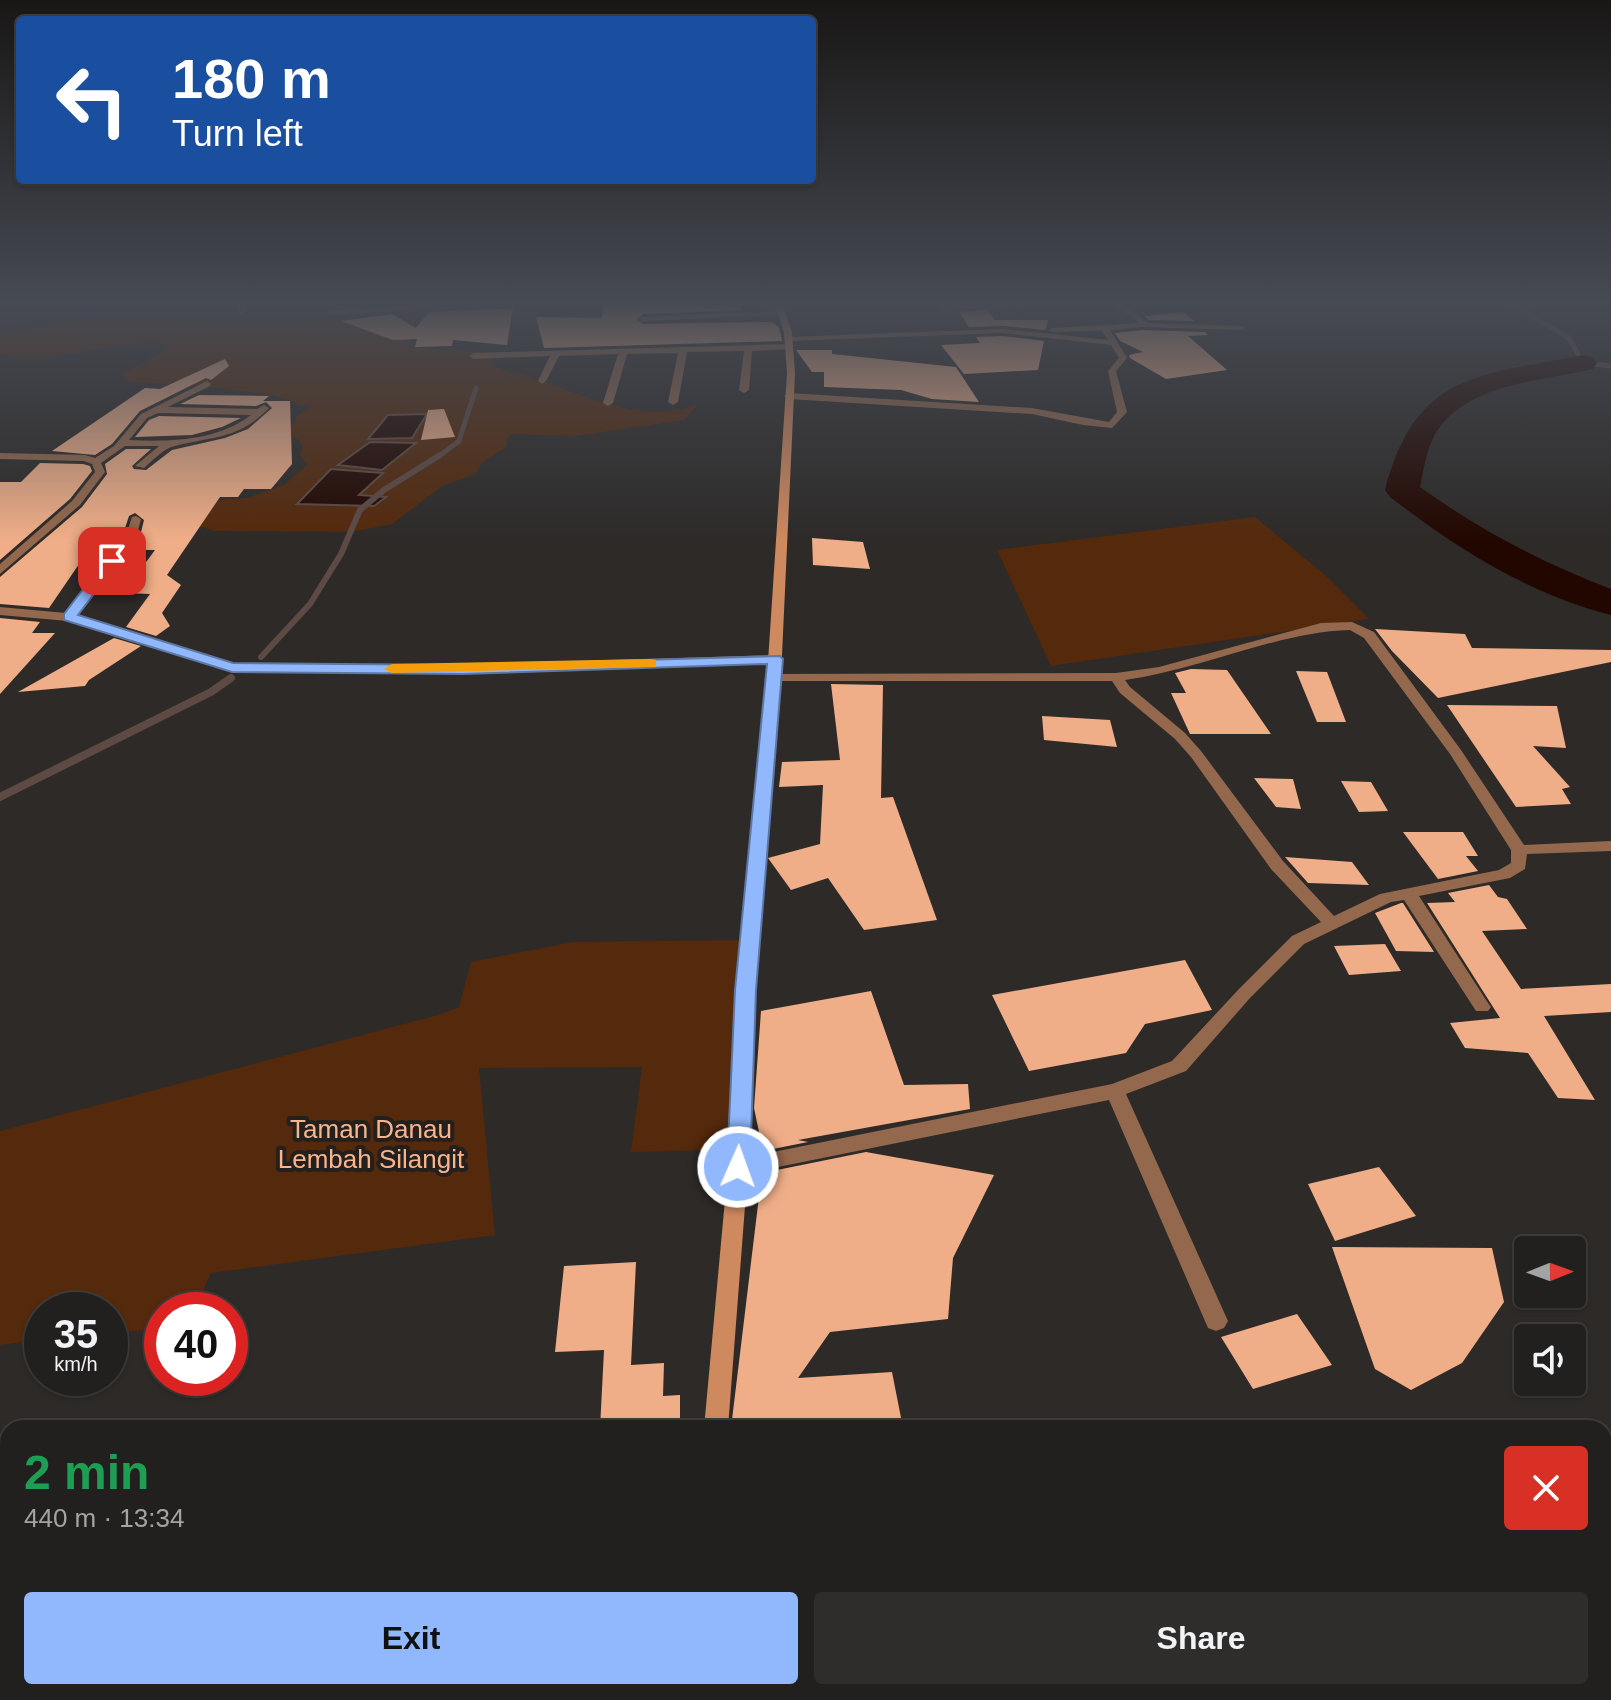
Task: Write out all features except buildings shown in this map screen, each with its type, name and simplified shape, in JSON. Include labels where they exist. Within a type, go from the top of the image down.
[{"type":"street","points":[[608,403],[614,382]]},
{"type":"street","points":[[673,402],[677,382]]},
{"type":"street","points":[[744,390],[745,382]]},
{"type":"street","points":[[717,1420],[738,1167],[745,990],[774,677],[789,382]]},
{"type":"street","points":[[789,396],[1032,411],[1112,425],[1122,412],[1115,382]]},
{"type":"street","points":[[96,462],[120,443],[138,421],[207,384]]},
{"type":"street","points":[[120,443],[167,445],[223,436],[262,410],[156,410]]},
{"type":"street","points":[[140,466],[167,445]]},
{"type":"street","points":[[0,456],[85,458],[96,462],[100,472],[84,494],[0,570]]},
{"type":"street","points":[[69,617],[131,535],[136,519]]},
{"type":"street","points":[[0,611],[69,617],[232,667],[463,669],[775,659]]},
{"type":"street","points":[[738,1167],[1115,1091],[1179,1066],[1298,940],[1386,898],[1504,874],[1519,865],[1519,850],[1456,753],[1369,635],[1352,626],[1321,627],[1160,671],[1116,677],[774,677]]},
{"type":"street","points":[[1116,677],[1125,690],[1188,745],[1277,865],[1331,923]]},
{"type":"street","points":[[1519,850],[1611,846]]},
{"type":"street","points":[[1409,894],[1482,1007]]},
{"type":"street","points":[[1115,1091],[1216,1321]]},
{"type":"green space","points":[[142,382],[544,382],[634,410],[655,412],[697,405],[684,420],[575,436],[512,434],[506,438],[507,446],[482,463],[475,474],[442,486],[392,524],[351,532],[214,531],[195,525],[204,506],[227,499],[247,498],[284,485],[308,464],[299,455],[303,447],[299,440],[287,434],[297,416],[312,406],[245,391]]},
{"type":"green space","points":[[1255,517],[1324,574],[1369,619],[1051,666],[997,550]]},
{"type":"green space","name":"Taman Danau Lembah Silangit","points":[[750,940],[739,1149],[631,1152],[642,1067],[479,1068],[495,1235],[211,1273],[202,1292],[144,1292],[144,1330],[128,1332],[128,1292],[24,1292],[24,1342],[0,1345],[0,1131],[438,1015],[459,1007],[471,962],[573,942]]},
{"type":"shaded area","points":[[427,414],[412,438],[368,439],[388,415]]},
{"type":"shaded area","points":[[370,442],[416,443],[382,470],[338,465]]},
{"type":"shaded area","points":[[331,469],[383,473],[359,495],[386,497],[374,506],[297,504]]},
{"type":"waterway","points":[[1493,382],[1464,393],[1442,407],[1424,426],[1411,454],[1402,490],[1453,528],[1538,575],[1611,603]]},
{"type":"waterway","points":[[438,457],[459,441],[476,388]]},
{"type":"waterway","points":[[261,657],[310,604],[341,554],[360,510],[384,490],[440,455]]},
{"type":"waterway","points":[[0,797],[211,692],[231,678]]},
{"type":"slow traffic","points":[[392,669],[651,663]]},
{"type":"route","points":[[112,561],[69,617],[213,664],[232,667],[463,669],[775,659],[745,990],[738,1167]]}]
